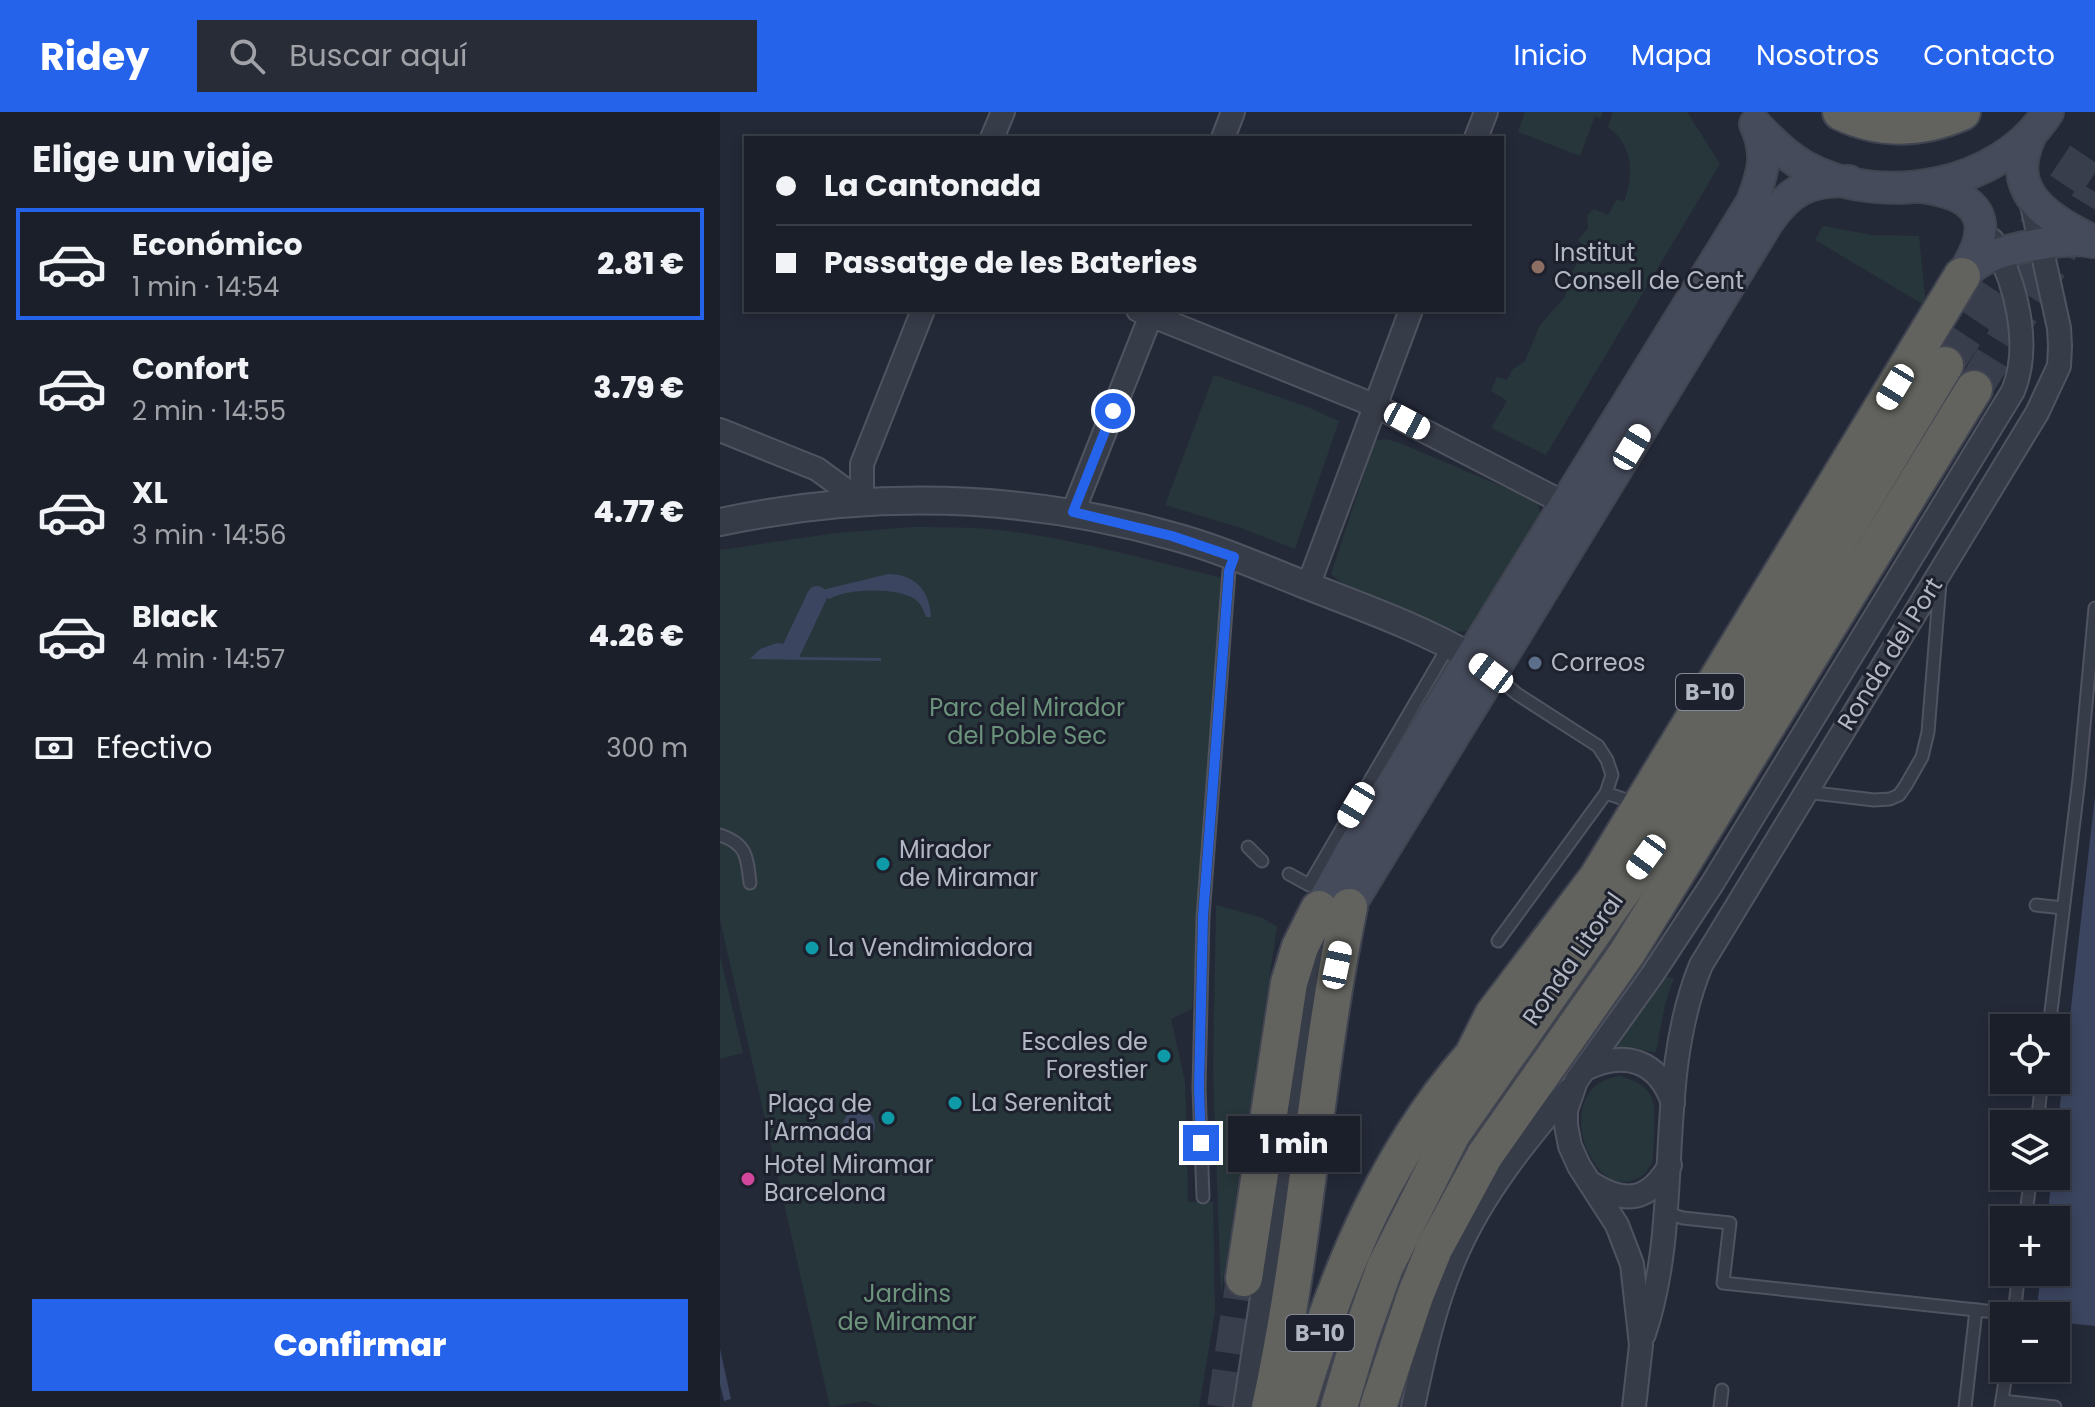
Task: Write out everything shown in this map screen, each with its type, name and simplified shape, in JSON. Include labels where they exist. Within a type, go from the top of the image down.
[{"type":"highway","points":[[1841,112],[1890,126],[1943,120],[1962,112]]},
{"type":"highway","name":"B-10","points":[[1474,1053],[1493,1015],[1597,878],[1962,276]]},
{"type":"highway","name":"Ronda Litoral","points":[[1339,1407],[1385,1267],[1452,1134],[1636,870],[1704,765],[1945,365]]},
{"type":"highway","name":"Ronda Litoral","points":[[1378,1407],[1434,1249],[1485,1155],[1627,953],[1974,389]]},
{"type":"highway","name":"B-10","points":[[1297,1407],[1315,1346],[1377,1198],[1422,1120],[1474,1053],[1509,1018],[1636,870]]},
{"type":"highway","points":[[1244,1278],[1289,983],[1300,947],[1331,899]]},
{"type":"highway","name":"B-10","points":[[1270,1407],[1337,965],[1331,899]]},
{"type":"main road","points":[[1751,118],[1786,153],[1804,166],[1849,181],[1893,188],[1943,182],[1982,168],[2007,155],[2030,137],[2048,112]]},
{"type":"main road","points":[[1331,899],[1471,658],[1752,202],[1765,160],[1764,147],[1751,118]]},
{"type":"main road","points":[[2030,137],[2022,169],[2030,196],[2053,220],[2095,242]]},
{"type":"main road","points":[[1471,658],[1585,525],[1778,208],[1811,184],[1849,181]]},
{"type":"main road","points":[[1919,186],[1942,190],[1965,202],[1980,218]]},
{"type":"main road","name":"B-10","points":[[1962,276],[1978,249],[1980,218]]},
{"type":"main road","points":[[1962,276],[1984,259],[2000,254],[2077,239],[2095,242]]},
{"type":"street","points":[[993,136],[1003,112]]},
{"type":"street","points":[[1224,136],[1233,112]]},
{"type":"street","points":[[1477,136],[1486,112]]},
{"type":"street","name":"Ronda del Port","points":[[1634,1407],[1641,1345],[1657,1296],[1678,1045],[1686,1005],[1697,974],[1714,941],[2037,413],[2059,366],[2059,328],[2030,196]]},
{"type":"street","name":"Ronda del Port","points":[[1641,1345],[1635,1280],[1629,1255],[1617,1225],[1570,1146],[1566,1110],[1581,1075],[1712,884],[2013,391],[2021,361],[2019,319],[2007,271],[1980,218]]},
{"type":"street","points":[[862,502],[862,464],[922,312]]},
{"type":"street","points":[[1073,512],[1147,312],[1376,406],[1566,504]]},
{"type":"street","points":[[1308,586],[1410,312]]},
{"type":"street","points":[[720,430],[817,469],[862,502]]},
{"type":"street","points":[[720,522],[862,502],[937,499],[977,500],[1073,512],[1172,536],[1234,557],[1471,658]]},
{"type":"street","points":[[1247,1407],[1312,989],[1331,899]]},
{"type":"street","points":[[1413,1407],[1433,1318],[1458,1250],[1507,1167],[1581,1075],[1611,1060],[1640,1063],[1661,1077],[1674,1105]]},
{"type":"street","points":[[1622,1198],[1643,1194],[1654,1188],[1670,1165]]},
{"type":"street","points":[[1590,1182],[1608,1194],[1666,1213]]},
{"type":"lane","points":[[1203,1197],[1199,1088],[1203,917],[1229,571],[1234,557]]},
{"type":"lane","points":[[1805,792],[1890,799],[1899,795],[1906,785],[1922,757],[1928,732],[1941,571]]},
{"type":"lane","points":[[2051,1014],[2079,779],[2095,608]]},
{"type":"lane","points":[[1471,658],[1517,694],[1598,746],[1612,775],[1606,793],[1498,941]]},
{"type":"lane","points":[[1606,793],[1641,805]]},
{"type":"lane","points":[[720,835],[742,848],[747,858],[750,883]]},
{"type":"lane","points":[[1248,847],[1262,861]]},
{"type":"lane","points":[[1289,874],[1331,899]]},
{"type":"lane","points":[[2036,905],[2063,908]]},
{"type":"lane","points":[[1666,1213],[1730,1223],[1723,1283],[1990,1312]]},
{"type":"lane","points":[[1965,1407],[1976,1310]]},
{"type":"lane","points":[[2005,1382],[2002,1404],[2055,1407]]},
{"type":"lane","points":[[1720,1407],[1722,1390]]},
{"type":"green space","points":[[1525,112],[1603,112],[1601,118],[1595,116],[1580,156],[1518,132]]},
{"type":"green space","points":[[1613,112],[1687,112],[1720,164],[1546,455],[1491,428],[1507,401],[1491,391],[1497,377],[1507,380],[1513,369],[1525,361],[1540,325],[1565,297],[1578,261],[1574,258],[1582,244],[1578,240],[1588,228],[1587,216],[1594,209],[1608,215],[1617,199],[1624,202],[1630,162],[1623,143],[1608,127]]},
{"type":"green space","points":[[1823,226],[1872,235],[1919,236],[1926,306],[1815,240]]},
{"type":"green space","points":[[1214,375],[1339,421],[1295,549],[1238,527],[1165,505]]},
{"type":"green space","points":[[1385,439],[1536,502],[1542,516],[1474,630],[1457,632],[1341,583],[1331,574],[1375,441]]},
{"type":"green space","name":"Parc del Mirador del Poble Sec","points":[[912,527],[1005,531],[1099,547],[1222,578],[1192,1009],[1171,1019],[1185,1082],[1188,1202],[1213,1202],[1215,1312],[1199,1407],[883,1407],[865,1401],[830,1407],[720,919],[720,550],[836,533]],"holes":[[[853,1109],[860,1109],[869,1115],[847,1136],[843,1124]]]},
{"type":"green space","points":[[1216,905],[1263,918],[1277,927],[1221,1294],[1213,1069]]},
{"type":"green space","points":[[720,956],[743,1053],[720,1059]]},
{"type":"green space","points":[[1663,976],[1674,978],[1665,1004],[1656,1052],[1612,1047]]},
{"type":"green space","points":[[1620,1076],[1648,1091],[1655,1115],[1651,1165],[1639,1178],[1619,1182],[1604,1174],[1592,1159],[1584,1140],[1581,1119],[1586,1099],[1598,1084]]},
{"type":"water","points":[[888,574],[906,577],[919,586],[928,599],[931,617],[926,617],[916,600],[898,593],[860,591],[830,599],[815,595],[818,591]]},
{"type":"water","points":[[777,643],[785,644],[801,657],[881,658],[881,661],[750,659],[760,649]]},
{"type":"water","points":[[2095,796],[2095,1326],[2070,1323],[2070,1302],[2038,1302],[2039,1286],[2070,1286],[2070,1206],[2049,1206],[2050,1190],[2070,1190],[2070,1110],[2059,1110],[2061,1094],[2070,1094],[2070,1017]]},
{"type":"water","points":[[859,1110],[870,1115],[875,1126],[870,1137],[859,1142],[848,1137],[843,1126],[848,1115]]},
{"type":"water","points":[[720,1349],[731,1399],[724,1401],[720,1384]]},
{"type":"waterway","points":[[792,649],[817,596]]},
{"type":"tunnel","points":[[1945,365],[2095,141]]},
{"type":"tunnel","points":[[1974,389],[2095,192]]},
{"type":"tunnel","points":[[1225,1407],[1244,1278]]},
{"type":"place","name":"Institut Consell de Cent","points":[[1538,267]]},
{"type":"place","name":"Correos","points":[[1535,663]]},
{"type":"place","name":"Mirador de Miramar","points":[[883,864]]},
{"type":"place","name":"La Vendimiadora","points":[[812,948]]},
{"type":"place","name":"Escales de Forestier","points":[[1164,1056]]},
{"type":"place","name":"La Serenitat","points":[[955,1103]]},
{"type":"place","name":"Plaça de l'Armada","points":[[888,1118]]},
{"type":"place","name":"Hotel Miramar Barcelona","points":[[748,1179]]},
{"type":"route","points":[[1113,411],[1073,512],[1172,536],[1234,557],[1229,571],[1203,917],[1199,1088],[1201,1143]]},
{"type":"park label","name":"Jardins de Miramar","points":[[907,1308]]}]
